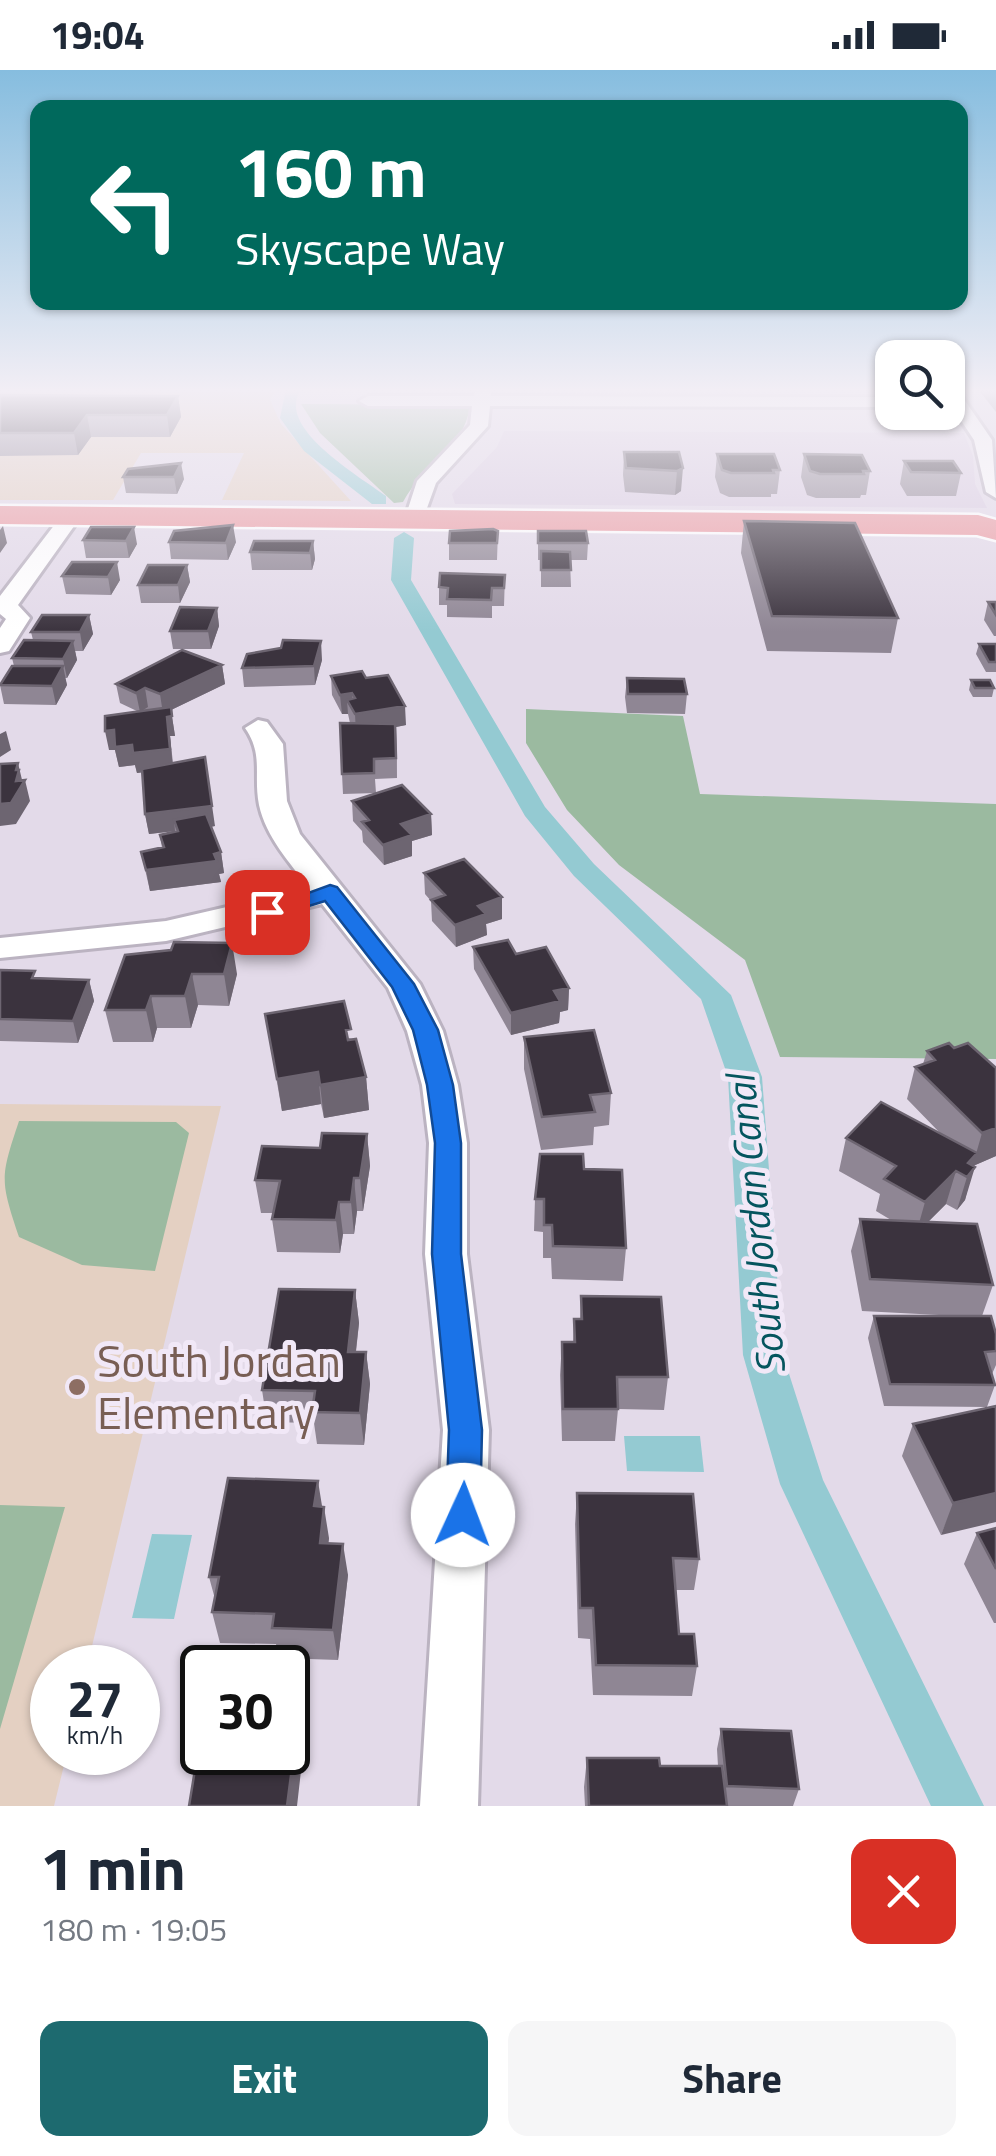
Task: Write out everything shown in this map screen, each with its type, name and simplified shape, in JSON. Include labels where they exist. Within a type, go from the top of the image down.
[{"type":"main road","points":[[0,515],[990,525]]},
{"type":"street","points":[[415,518],[427,482],[438,470]]},
{"type":"street","points":[[0,646],[18,618],[2,604],[14,598],[72,516]]},
{"type":"street","points":[[258,728],[271,740],[276,755],[272,797],[279,822],[292,846],[402,984],[426,1030],[443,1104],[448,1143],[446,1254],[466,1430],[450,1806]]},
{"type":"street","points":[[0,948],[143,938],[267,912],[330,892]]},
{"type":"shaded area","points":[[0,470],[131,470],[113,500],[0,500]]},
{"type":"shaded area","points":[[236,470],[323,470],[351,501],[222,500]]},
{"type":"shaded area","points":[[475,470],[974,470],[975,484],[987,508],[455,504],[452,494]]},
{"type":"shaded area","name":"South Jordan Elementary","points":[[0,1104],[221,1106],[92,1645],[30,1645],[30,1775],[62,1775],[54,1806],[0,1806]]},
{"type":"green space","points":[[359,470],[428,470],[403,502],[394,503]]},
{"type":"green space","points":[[526,709],[683,716],[700,794],[996,804],[996,1059],[780,1057],[745,960],[619,865],[567,810],[526,743]]},
{"type":"green space","points":[[19,1121],[176,1122],[189,1133],[155,1271],[82,1265],[19,1237],[5,1179]]},
{"type":"green space","points":[[0,1505],[65,1507],[0,1729]]},
{"type":"water","points":[[624,1436],[700,1436],[704,1472],[627,1471]]},
{"type":"water","points":[[152,1534],[192,1535],[174,1619],[132,1618]]},
{"type":"building","points":[[127,470],[177,470],[174,477],[123,477]]},
{"type":"building","points":[[722,470],[774,473],[731,473]]},
{"type":"building","points":[[810,470],[870,471],[820,474]]},
{"type":"building","points":[[959,470],[961,473],[911,472]]},
{"type":"building","points":[[744,521],[855,523],[898,618],[772,616]]},
{"type":"building","points":[[233,525],[226,543],[169,542],[174,531]]},
{"type":"building","points":[[91,527],[134,527],[126,541],[83,540]]},
{"type":"building","points":[[450,531],[498,531],[497,543],[449,543]]},
{"type":"building","points":[[538,531],[586,531],[588,543],[538,543]]},
{"type":"building","points":[[254,541],[313,541],[310,553],[250,552]]},
{"type":"building","points":[[541,551],[570,552],[571,570],[541,570]]},
{"type":"building","points":[[72,562],[117,562],[108,577],[62,576]]},
{"type":"building","points":[[148,565],[187,565],[178,585],[138,585]]},
{"type":"building","points":[[440,573],[505,575],[504,588],[492,588],[491,600],[447,599],[448,588],[439,587]]},
{"type":"building","points":[[180,607],[217,608],[208,631],[170,631]]},
{"type":"building","points":[[42,615],[89,615],[80,632],[31,632]]},
{"type":"building","points":[[24,640],[73,641],[63,659],[12,658]]},
{"type":"building","points":[[283,640],[321,641],[314,666],[242,668],[247,654],[281,648]]},
{"type":"building","points":[[979,644],[996,644],[996,662],[989,662]]},
{"type":"building","points":[[182,650],[222,665],[160,694],[145,688],[136,693],[116,684]]},
{"type":"building","points":[[12,666],[63,666],[52,686],[0,685]]},
{"type":"building","points":[[362,671],[366,678],[388,675],[405,706],[355,714],[347,700],[355,698],[352,693],[340,695],[331,676]]},
{"type":"building","points":[[627,678],[684,679],[687,694],[628,694]]},
{"type":"building","points":[[971,680],[990,680],[994,688],[975,688]]},
{"type":"building","points":[[171,707],[172,716],[167,717],[170,749],[133,753],[132,745],[115,747],[114,730],[105,731],[105,716]]},
{"type":"building","points":[[340,723],[395,724],[396,758],[374,759],[374,773],[342,774]]},
{"type":"building","points":[[205,757],[212,806],[145,814],[142,769]]},
{"type":"building","points":[[18,763],[16,781],[25,780],[11,803],[0,804],[0,764]]},
{"type":"building","points":[[402,785],[431,814],[401,824],[412,835],[383,845],[362,822],[369,820],[352,801]]},
{"type":"building","points":[[206,814],[221,852],[214,854],[217,861],[146,870],[141,852],[164,847],[160,835],[178,831],[174,820]]},
{"type":"building","points":[[464,859],[502,897],[478,906],[486,914],[455,925],[431,900],[445,895],[424,873]]},
{"type":"building","points":[[508,940],[516,954],[546,947],[569,988],[554,991],[560,1001],[511,1013],[473,947]]},
{"type":"building","points":[[174,942],[232,943],[224,974],[192,974],[185,996],[151,996],[146,1010],[105,1010],[125,955],[171,950]]},
{"type":"building","points":[[0,970],[35,971],[32,978],[89,980],[73,1021],[0,1019]]},
{"type":"building","points":[[344,1001],[351,1029],[346,1030],[348,1040],[356,1039],[366,1077],[320,1085],[318,1072],[277,1079],[265,1014]]},
{"type":"building","points":[[594,1030],[611,1093],[590,1095],[595,1112],[542,1117],[524,1037]]},
{"type":"building","points":[[949,1043],[954,1048],[968,1043],[996,1068],[996,1128],[982,1133],[915,1067],[935,1060],[927,1051]]},
{"type":"building","points":[[881,1102],[977,1153],[968,1163],[975,1167],[967,1177],[956,1171],[925,1202],[884,1179],[896,1166],[846,1138]]},
{"type":"building","points":[[322,1133],[367,1134],[360,1178],[354,1178],[351,1202],[339,1202],[336,1220],[272,1219],[280,1181],[255,1180],[262,1146],[320,1148]]},
{"type":"building","points":[[540,1154],[583,1154],[584,1169],[622,1170],[626,1248],[553,1246],[552,1225],[544,1225],[544,1199],[535,1199]]},
{"type":"building","points":[[860,1219],[977,1224],[993,1285],[870,1279]]},
{"type":"building","points":[[279,1289],[355,1290],[348,1352],[366,1352],[360,1413],[312,1412],[315,1391],[262,1390]]},
{"type":"building","points":[[581,1296],[661,1297],[668,1377],[617,1377],[618,1409],[563,1409],[562,1342],[575,1342],[574,1319],[582,1319]]},
{"type":"building","points":[[874,1316],[991,1316],[996,1351],[985,1352],[995,1385],[890,1384]]},
{"type":"building","points":[[996,1406],[996,1493],[953,1503],[913,1424]]},
{"type":"building","points":[[228,1478],[318,1481],[314,1506],[324,1507],[320,1543],[343,1544],[333,1630],[272,1628],[274,1614],[212,1612],[219,1577],[209,1577]]},
{"type":"building","points":[[577,1493],[693,1494],[699,1559],[673,1558],[679,1634],[694,1634],[697,1666],[596,1665],[593,1608],[580,1608]]},
{"type":"building","points":[[996,1528],[996,1569],[977,1533]]},
{"type":"building","points":[[721,1729],[791,1731],[799,1789],[727,1786]]},
{"type":"building","points":[[587,1758],[659,1758],[660,1766],[722,1766],[727,1806],[589,1806]]},
{"type":"building","points":[[194,1775],[291,1775],[287,1806],[189,1806]]},
{"type":"waterway","name":"South Jordan Canal","points":[[340,470],[379,500]]},
{"type":"waterway","name":"South Jordan Canal","points":[[404,538],[401,580],[534,810],[584,870],[715,995],[745,1077],[763,1355],[802,1484],[958,1806]]},
{"type":"place","name":"South Jordan Elementary","points":[[77,1387]]},
{"type":"route","points":[[267,912],[330,892],[402,984],[426,1030],[440,1085],[448,1143],[446,1254],[466,1430],[463,1515]]}]
